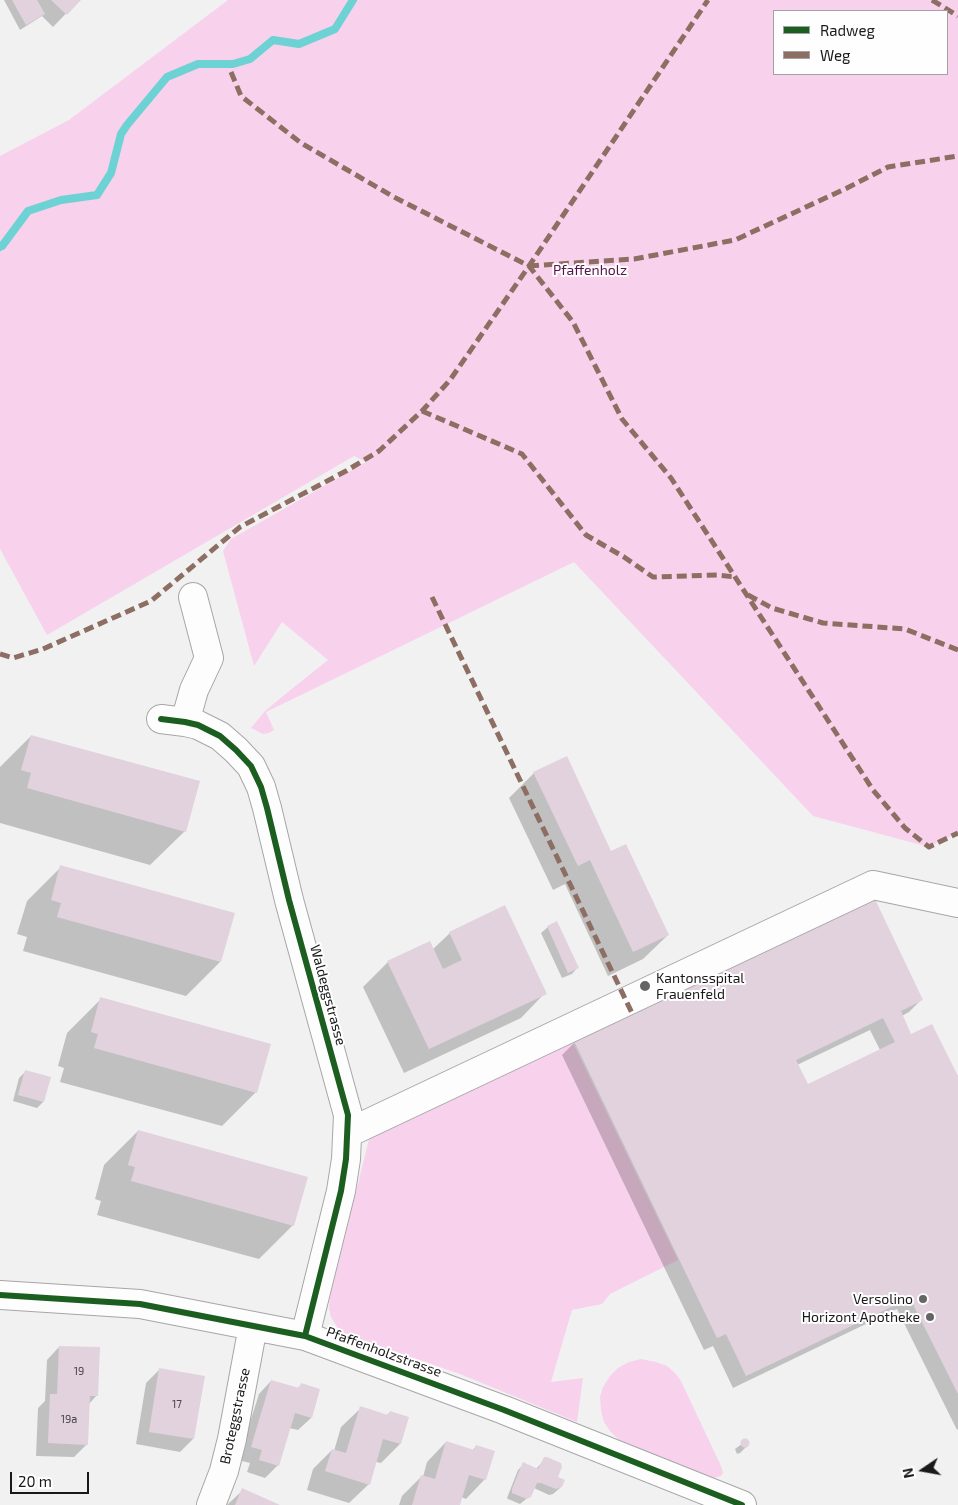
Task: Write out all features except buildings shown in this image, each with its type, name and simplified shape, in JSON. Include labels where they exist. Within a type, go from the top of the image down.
[{"type":"street","name":"Waldeggstrasse","points":[[193,597],[209,658],[194,690],[173,720],[198,725],[220,736],[251,766],[261,787],[289,900],[348,1115],[346,1159],[341,1191],[305,1336]]},
{"type":"street","points":[[348,1133],[873,885],[958,903]]},
{"type":"street","name":"Pfaffenholzstrasse","points":[[0,1295],[140,1304],[305,1336],[504,1410],[742,1505]]},
{"type":"street","name":"Broteggstrasse","points":[[211,1505],[224,1472],[232,1438],[253,1326]]},
{"type":"green space","name":"Pfaffenholz","points":[[228,0],[958,0],[958,833],[929,847],[813,816],[574,562],[266,712],[274,730],[269,733],[263,734],[251,728],[265,711],[328,660],[282,622],[254,666],[223,551],[231,539],[366,462],[354,456],[47,635],[0,549],[0,156],[69,120]]},
{"type":"green space","points":[[573,1043],[678,1260],[610,1294],[602,1304],[572,1310],[551,1382],[583,1378],[577,1422],[460,1374],[345,1334],[337,1327],[331,1317],[329,1308],[369,1139]]},
{"type":"green space","points":[[641,1359],[667,1366],[681,1381],[721,1466],[723,1473],[721,1476],[713,1478],[652,1454],[619,1440],[610,1431],[604,1422],[601,1410],[600,1397],[603,1387],[618,1368],[629,1362]]},
{"type":"waterway","points":[[0,247],[28,211],[61,200],[97,195],[111,173],[121,134],[167,77],[198,64],[233,64],[250,59],[273,40],[299,44],[335,29],[353,0]]},
{"type":"marked path","points":[[0,654],[13,658],[43,649],[151,601],[240,527],[346,471],[379,451],[422,411],[450,380],[708,0]]},
{"type":"marked path","points":[[932,0],[958,16]]},
{"type":"marked path","points":[[231,72],[241,96],[301,143],[394,197],[529,266],[573,322],[622,419],[671,478],[873,790],[905,828],[929,847],[958,833]]},
{"type":"marked path","points":[[529,266],[634,259],[735,240],[888,167],[958,156]]},
{"type":"marked path","points":[[422,411],[522,454],[586,535],[624,557],[653,577],[717,575],[735,577]]},
{"type":"marked path","points":[[748,595],[772,608],[823,623],[905,629],[958,650]]},
{"type":"marked path","points":[[432,597],[632,1013]]},
{"type":"cycle path","points":[[161,719],[198,725],[220,736],[251,766],[261,787],[289,900],[348,1115],[346,1159],[341,1191],[305,1336]]},
{"type":"cycle path","points":[[0,1295],[140,1304],[305,1336],[504,1410],[742,1505]]},
{"type":"place","name":"Kantonsspital Frauenfeld","points":[[645,986]]},
{"type":"place","name":"Versolino","points":[[923,1299]]},
{"type":"place","name":"Horizont Apotheke","points":[[930,1317]]}]
